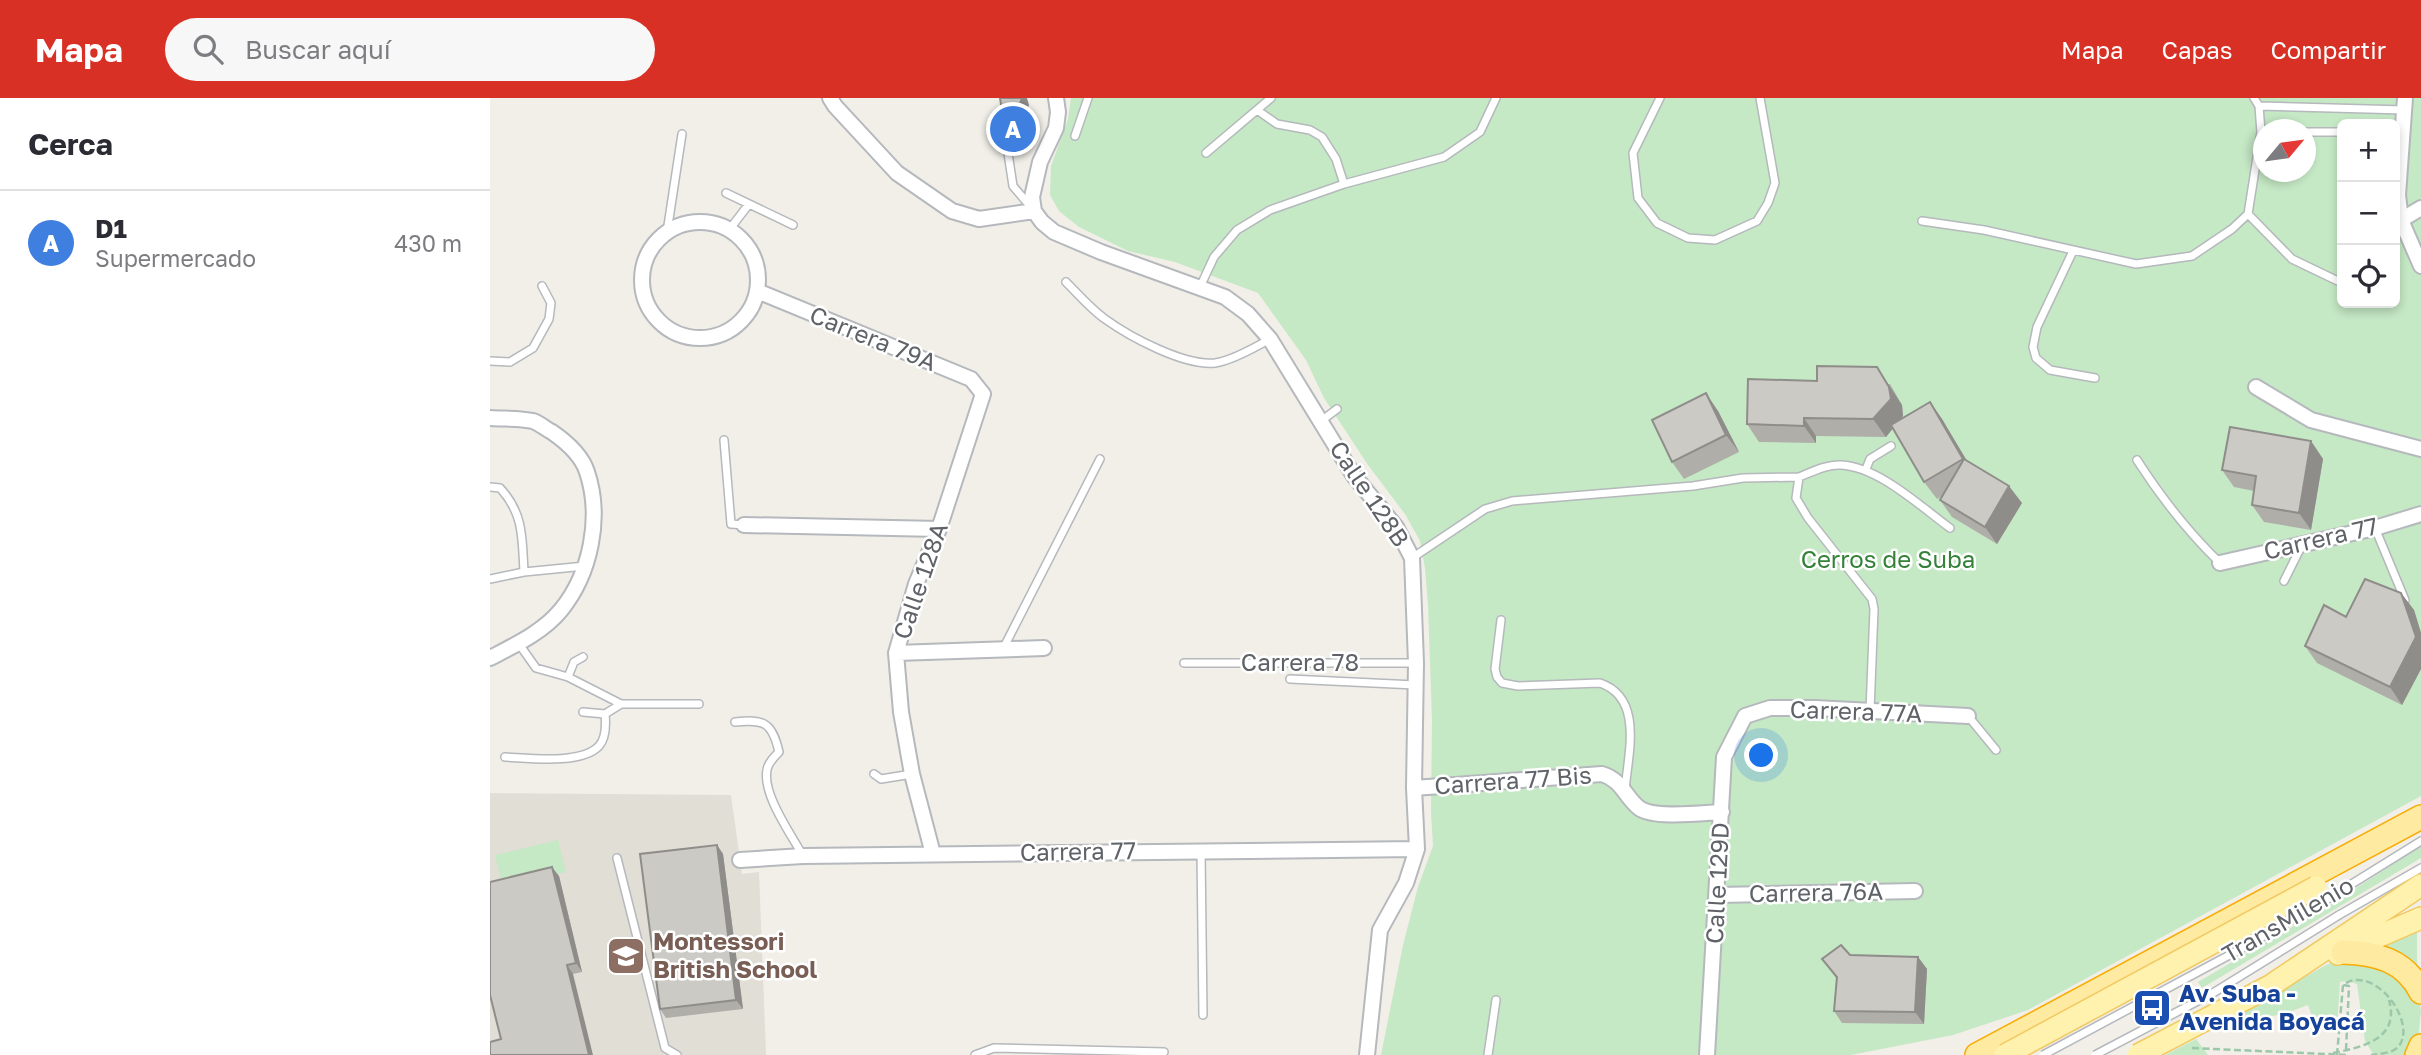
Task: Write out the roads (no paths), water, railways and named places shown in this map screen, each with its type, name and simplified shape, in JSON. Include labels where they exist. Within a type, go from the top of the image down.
[{"type":"highway","points":[[1977,1055],[2421,817]]},
{"type":"highway","points":[[2343,952],[2372,954],[2396,963],[2411,976],[2421,992]]},
{"type":"main road","points":[[2005,1055],[2321,893],[2421,822]]},
{"type":"main road","points":[[2271,985],[2421,885]]},
{"type":"main road","points":[[2138,1055],[2271,985],[2421,918]]},
{"type":"street","points":[[830,98],[897,173],[952,211],[979,219],[1034,211],[1032,197],[1040,162],[1056,128],[1056,98]]},
{"type":"street","points":[[2400,124],[2404,104]]},
{"type":"street","points":[[2398,182],[2401,220],[2421,266]]},
{"type":"street","points":[[2401,220],[2421,208]]},
{"type":"street","name":"Calle 128B","points":[[1034,211],[1054,232],[1225,297],[1248,314],[1270,339],[1354,475],[1396,527],[1412,558],[1416,663],[1416,849],[1406,883],[1380,930],[1367,1055]]},
{"type":"street","points":[[698,222],[729,230],[743,241],[752,256],[757,273],[757,291],[751,309],[739,324],[723,334],[704,339],[685,337],[668,329],[654,316],[645,299],[641,281],[644,262],[653,245],[667,232],[682,225],[698,222]]},
{"type":"street","name":"Carrera 79A","points":[[757,291],[971,379],[983,394]]},
{"type":"street","points":[[2256,387],[2311,420],[2421,449]]},
{"type":"street","name":"Calle 128A","points":[[933,854],[912,774],[901,712],[896,653],[916,584],[940,529],[983,394]]},
{"type":"street","points":[[490,418],[535,422],[565,440],[586,469],[592,499],[593,530],[586,566],[561,610],[542,628],[490,657]]},
{"type":"street","name":"Carrera 77","points":[[2220,563],[2375,528],[2421,514]]},
{"type":"street","points":[[744,525],[940,529]]},
{"type":"street","points":[[896,653],[1044,648]]},
{"type":"street","name":"Carrera 77A","points":[[1745,716],[1770,708],[1968,716]]},
{"type":"street","name":"Calle 129D","points":[[1707,1055],[1724,757],[1745,716]]},
{"type":"street","name":"Carrera 77 Bis","points":[[1414,788],[1602,774],[1609,776],[1625,790],[1639,808],[1652,813],[1722,812]]},
{"type":"street","name":"Carrera 77","points":[[740,860],[803,856],[1416,849]]},
{"type":"street","name":"Carrera 76A","points":[[1718,895],[1915,891]]},
{"type":"lane","points":[[1075,136],[1088,98]]},
{"type":"lane","points":[[1206,153],[1271,98]]},
{"type":"lane","points":[[1199,287],[1214,257],[1237,230],[1270,210],[1344,184],[1444,157],[1480,132],[1496,98]]},
{"type":"lane","points":[[1660,98],[1633,153],[1637,198],[1657,223],[1688,238],[1715,240],[1756,221],[1768,203],[1775,183],[1760,98]]},
{"type":"lane","points":[[2254,98],[2259,106],[2260,119]]},
{"type":"lane","points":[[2259,106],[2404,104]]},
{"type":"lane","points":[[1257,110],[1277,124],[1310,130],[1322,137],[1336,159],[1344,184]]},
{"type":"lane","points":[[1004,127],[1013,186],[1034,211]]},
{"type":"lane","points":[[2316,132],[2337,132]]},
{"type":"lane","points":[[667,232],[682,134]]},
{"type":"lane","points":[[1922,221],[1984,230],[2136,264],[2192,256],[2232,229],[2248,214],[2253,182]]},
{"type":"lane","points":[[726,193],[793,225]]},
{"type":"lane","points":[[729,230],[749,204]]},
{"type":"lane","points":[[2248,214],[2292,258],[2337,280]]},
{"type":"lane","points":[[2073,251],[2037,327],[2033,347],[2036,358],[2050,370],[2095,378]]},
{"type":"lane","points":[[1066,282],[1103,318],[1135,339],[1181,358],[1214,363],[1255,348],[1270,339]]},
{"type":"lane","points":[[490,361],[510,362],[533,348],[549,319],[551,303],[542,286]]},
{"type":"lane","points":[[1321,421],[1338,409]]},
{"type":"lane","points":[[724,440],[732,524],[744,525]]},
{"type":"lane","points":[[1866,469],[1870,459],[1891,446]]},
{"type":"lane","points":[[1003,649],[1100,459]]},
{"type":"lane","points":[[2137,460],[2155,489],[2189,533],[2220,563]]},
{"type":"lane","points":[[1412,558],[1485,509],[1512,501],[1693,486],[1743,478],[1799,477],[1818,469],[1839,465],[1866,469],[1950,528]]},
{"type":"lane","points":[[1799,477],[1796,498],[1872,598],[1874,609],[1870,711]]},
{"type":"lane","points":[[490,487],[500,488],[514,505],[522,528],[524,572]]},
{"type":"lane","points":[[2375,528],[2405,600]]},
{"type":"lane","points":[[2284,582],[2302,544]]},
{"type":"lane","points":[[490,579],[524,572],[586,566]]},
{"type":"lane","points":[[1501,620],[1495,669],[1502,683],[1518,686],[1600,683],[1611,687],[1621,697],[1631,721],[1625,790]]},
{"type":"lane","points":[[519,643],[536,668],[568,677],[621,704],[699,704]]},
{"type":"lane","points":[[568,677],[574,662],[583,657]]},
{"type":"lane","name":"Carrera 78","points":[[1184,663],[1416,663]]},
{"type":"lane","points":[[1290,679],[1416,685]]},
{"type":"lane","points":[[583,712],[605,714],[621,704]]},
{"type":"lane","points":[[505,757],[561,759],[583,755],[599,746],[606,728],[605,714]]},
{"type":"lane","points":[[1968,716],[1996,750]]},
{"type":"lane","points":[[735,722],[755,720],[767,724],[775,736],[779,752],[767,767],[766,780],[775,806],[803,856]]},
{"type":"lane","points":[[874,774],[881,779],[912,774]]},
{"type":"lane","name":"TransMilenio","points":[[2043,1055],[2250,944],[2321,893],[2421,841]]},
{"type":"lane","points":[[1201,850],[1203,1015]]},
{"type":"lane","points":[[617,858],[665,1048],[677,1055]]},
{"type":"lane","name":"TransMilenio","points":[[2095,1055],[2213,993],[2421,868]]},
{"type":"lane","points":[[1488,1055],[1496,1000]]},
{"type":"lane","points":[[975,1055],[994,1048],[1164,1052]]},
{"type":"place","name":"D1","points":[[1013,129]]},
{"type":"place","name":"Montessori British School","points":[[626,956]]},
{"type":"place","name":"Av. Suba - Avenida Boyacá","points":[[2152,1008]]},
{"type":"park label","name":"Cerros de Suba","points":[[1888,560]]}]
